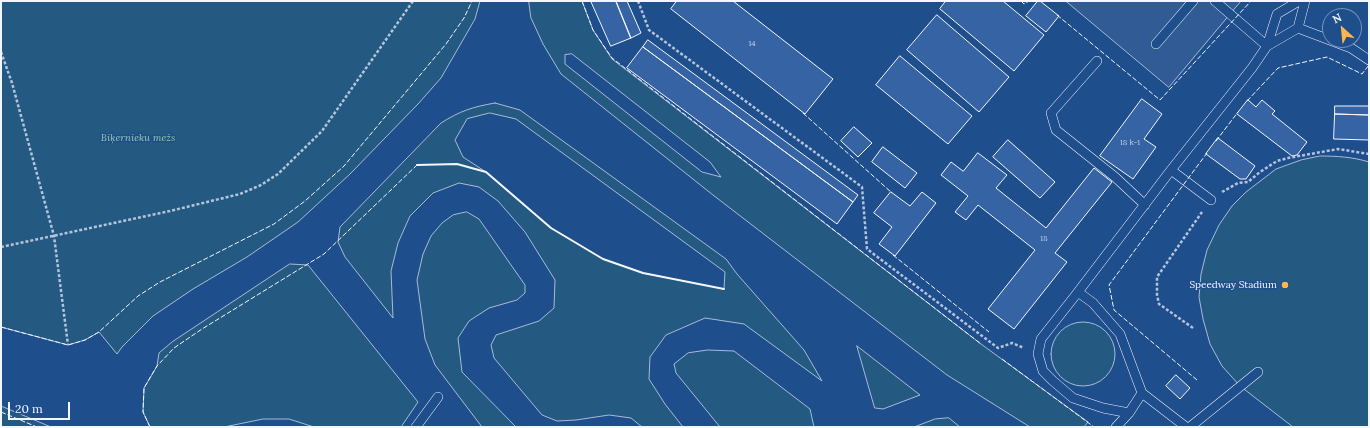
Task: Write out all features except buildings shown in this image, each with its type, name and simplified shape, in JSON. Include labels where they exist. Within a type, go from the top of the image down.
[{"type":"lane","points":[[1156,44],[1192,1]]},
{"type":"lane","points":[[1215,1],[1267,46]]},
{"type":"lane","points":[[1129,413],[1103,408],[1073,398],[1053,381],[1043,371],[1038,354],[1042,339],[1171,170],[1252,68],[1267,46],[1277,14],[1299,1]]},
{"type":"lane","points":[[1267,46],[1298,28],[1305,1]]},
{"type":"lane","points":[[1298,28],[1351,48],[1369,60]]},
{"type":"lane","points":[[1097,61],[1051,113],[1056,130],[1115,177],[1145,205]]},
{"type":"lane","points":[[1171,170],[1211,200]]},
{"type":"lane","points":[[1078,292],[1093,303],[1120,334],[1142,394],[1186,427]]},
{"type":"lane","points":[[1190,427],[1258,372]]},
{"type":"lane","points":[[1116,427],[1129,413],[1142,394]]},
{"type":"lane","points":[[416,427],[438,397]]},
{"type":"path","points":[[1,247],[170,211],[240,194],[261,185],[278,174],[322,131],[413,1]]},
{"type":"path","points":[[638,1],[649,30],[862,187],[867,249],[998,348],[1012,343],[1038,354]]},
{"type":"path","points":[[1,52],[12,83],[54,236],[68,345]]},
{"type":"path","points":[[1193,328],[1159,304],[1157,277],[1211,200],[1238,183],[1248,182],[1277,161],[1338,150],[1369,154]]},
{"type":"green space","name":"Biķernieku mežs","points":[[1,1],[480,1],[475,19],[441,78],[350,174],[298,222],[247,257],[193,289],[153,316],[117,354],[99,332],[85,340],[68,345],[1,327]]},
{"type":"green space","points":[[529,1],[582,1],[593,30],[612,59],[981,344],[1088,422],[1084,427],[1030,427],[947,375],[713,195],[561,74],[543,44],[531,18]],"holes":[[[572,54],[710,162],[721,177],[702,172],[565,64],[565,55]]]},
{"type":"green space","points":[[495,103],[520,110],[726,259],[737,274],[804,350],[822,381],[744,324],[705,318],[666,335],[650,357],[649,379],[665,404],[683,427],[642,427],[631,418],[609,415],[557,421],[542,415],[494,358],[491,345],[496,335],[539,321],[554,308],[555,280],[525,232],[498,201],[479,187],[459,183],[433,193],[410,216],[398,243],[391,271],[393,318],[345,257],[338,242],[340,227],[441,123],[460,112]],"holes":[[[490,113],[516,119],[725,272],[724,289],[643,273],[603,259],[551,228],[486,172],[463,157],[455,140],[467,119]]]},
{"type":"green space","name":"Speedway Stadium","points":[[1320,156],[1345,157],[1369,162],[1369,427],[1293,427],[1240,386],[1222,366],[1210,344],[1199,297],[1201,274],[1207,250],[1219,225],[1232,206],[1246,192],[1276,169],[1301,160]]},
{"type":"green space","points":[[467,212],[479,219],[525,285],[525,293],[517,300],[489,308],[469,321],[458,338],[462,372],[516,427],[482,427],[435,365],[425,339],[417,280],[423,254],[431,236],[442,223],[453,215]]},
{"type":"green space","points":[[290,264],[308,265],[418,402],[401,427],[314,427],[289,419],[263,419],[224,427],[150,427],[143,412],[144,388],[157,366],[159,353],[172,342]]},
{"type":"green space","points":[[1083,322],[1101,327],[1106,331],[1110,336],[1115,354],[1110,372],[1106,377],[1101,381],[1083,386],[1065,381],[1060,377],[1056,372],[1051,354],[1056,336],[1060,331],[1065,327]]},
{"type":"green space","points":[[857,346],[920,395],[883,409],[875,408]]},
{"type":"green space","points":[[708,350],[734,351],[810,409],[814,427],[720,427],[676,373],[674,364],[688,353]]},
{"type":"green space","points":[[1,406],[51,427],[1,427]]},
{"type":"green space","points":[[949,418],[960,427],[914,427],[935,419]]},
{"type":"shaded area","points":[[1066,1],[1241,1],[1169,87]]},
{"type":"fence","points":[[1,327],[68,345],[85,340],[99,332],[138,296],[160,282],[274,224],[305,201],[344,166],[446,44],[464,18],[472,1]]},
{"type":"fence","points":[[582,1],[593,30],[612,58],[981,344]]},
{"type":"fence","points":[[1021,1],[1024,4],[1029,1]]},
{"type":"fence","points":[[1057,15],[1160,100],[1251,1]]},
{"type":"fence","points":[[1247,101],[1278,68],[1327,57],[1362,74],[1369,65]]},
{"type":"fence","points":[[1216,141],[1238,112]]},
{"type":"fence","points":[[803,113],[892,193]]},
{"type":"fence","points":[[1197,380],[1114,310],[1109,285],[1207,153]]},
{"type":"fence","points":[[150,427],[143,412],[144,388],[157,366],[174,348],[202,329],[324,254],[417,165]]},
{"type":"fence","points":[[893,255],[989,332]]},
{"type":"fence","points":[[1002,359],[1094,427]]},
{"type":"fence","points":[[1,412],[37,427]]},
{"type":"wall","points":[[417,165],[457,164],[486,172],[551,228],[603,259],[643,273],[724,289]]},
{"type":"place","name":"Speedway Stadium","points":[[1285,285]]}]
